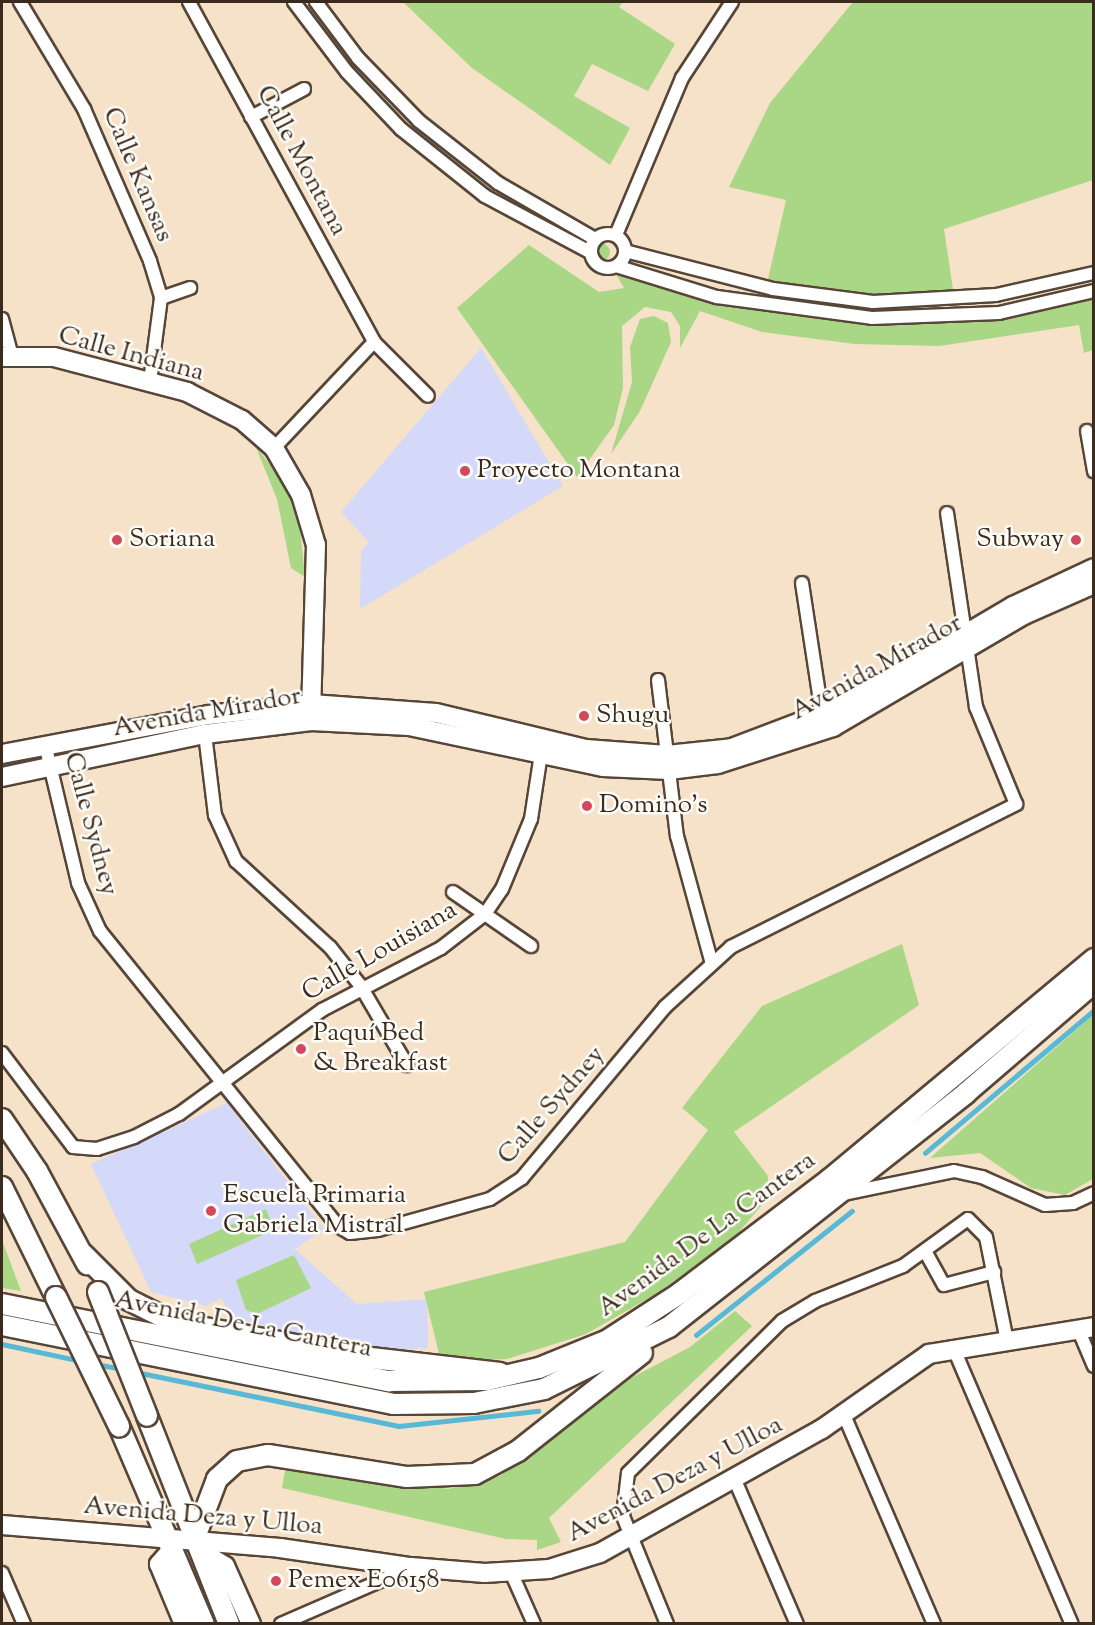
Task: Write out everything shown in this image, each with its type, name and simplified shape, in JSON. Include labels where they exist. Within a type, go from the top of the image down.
[{"type":"main road","name":"Avenida De La Cantera","points":[[2,1304],[389,1381],[508,1376],[588,1350],[680,1293],[830,1179],[1094,959]]},
{"type":"main road","name":"Avenida De La Cantera","points":[[2,1326],[328,1394],[441,1406],[543,1389],[669,1328],[839,1196],[1094,983]]},
{"type":"main road","points":[[2,1119],[83,1254],[196,1545],[229,1623]]},
{"type":"main road","points":[[2,1187],[119,1426],[172,1542],[204,1623]]},
{"type":"main road","points":[[83,1254],[129,1300],[173,1322],[354,1356],[480,1368],[508,1376]]},
{"type":"main road","points":[[196,1545],[217,1479],[244,1458],[284,1456],[426,1478],[488,1469],[596,1392],[669,1328]]},
{"type":"street","name":"Calle Kansas","points":[[20,2],[60,63],[112,167],[161,298],[150,381]]},
{"type":"street","name":"Calle Montana","points":[[189,2],[374,342],[428,396]]},
{"type":"street","points":[[294,2],[369,98],[485,196],[590,252],[598,266],[616,266],[717,297],[818,315],[912,320],[999,313],[1094,291]]},
{"type":"street","points":[[316,2],[382,86],[498,183],[595,239],[616,236]]},
{"type":"street","points":[[616,236],[682,78],[732,2]]},
{"type":"street","points":[[369,98],[382,86]]},
{"type":"street","points":[[251,117],[304,89]]},
{"type":"street","points":[[616,236],[625,251],[820,297],[912,302],[996,295],[1094,273]]},
{"type":"street","points":[[590,252],[595,239]]},
{"type":"street","points":[[616,266],[625,251]]},
{"type":"street","points":[[161,298],[190,288]]},
{"type":"street","points":[[996,295],[999,313]]},
{"type":"street","points":[[2,319],[7,357]]},
{"type":"street","points":[[274,448],[374,342]]},
{"type":"street","name":"Calle Indiana","points":[[7,357],[54,357],[150,381],[215,405],[274,448],[301,495],[316,545],[311,712]]},
{"type":"street","points":[[1087,431],[1094,471]]},
{"type":"street","points":[[946,513],[964,643]]},
{"type":"street","name":"Avenida Mirador","points":[[2,754],[45,744],[208,715],[311,712],[542,747],[603,767],[741,759],[823,723],[1094,568]]},
{"type":"street","points":[[802,583],[823,723]]},
{"type":"street","name":"Avenida Mirador","points":[[964,643],[1094,584]]},
{"type":"street","name":"Calle Sydney","points":[[45,744],[78,883],[100,931],[338,1226],[350,1233],[378,1230],[490,1199],[522,1178],[664,1007],[711,960],[774,922],[1016,804],[976,707],[964,643]]},
{"type":"street","points":[[658,680],[683,866],[711,960]]},
{"type":"street","name":"Avenida Mirador","points":[[2,777],[311,712]]},
{"type":"street","points":[[205,734],[215,815],[236,861],[307,923],[360,985],[407,1065]]},
{"type":"street","name":"Calle Louisiana","points":[[2,1053],[74,1148],[97,1149],[134,1137],[179,1114],[360,985],[441,948],[485,914],[502,889],[531,819],[542,747]]},
{"type":"street","points":[[453,892],[531,946]]},
{"type":"street","points":[[839,1196],[954,1171],[982,1177],[1045,1205],[1073,1203],[1094,1193]]},
{"type":"street","points":[[667,1623],[629,1536],[622,1497],[636,1462],[795,1312],[892,1272],[925,1251],[961,1221],[973,1220],[986,1237],[1007,1341]]},
{"type":"street","points":[[925,1251],[944,1286],[994,1272]]},
{"type":"street","points":[[1086,1329],[1094,1366]]},
{"type":"street","name":"Avenida Deza y Ulloa","points":[[2,1525],[411,1567],[511,1572],[584,1561],[844,1415],[919,1360],[953,1347],[1086,1329]]},
{"type":"street","points":[[953,1347],[1072,1623]]},
{"type":"street","points":[[844,1415],[934,1623]]},
{"type":"street","points":[[734,1478],[797,1623]]},
{"type":"street","points":[[172,1542],[159,1564],[184,1623]]},
{"type":"street","points":[[196,1545],[225,1566],[251,1623]]},
{"type":"street","points":[[280,1623],[411,1567]]},
{"type":"street","points":[[511,1572],[534,1623]]},
{"type":"street","points":[[2,1573],[24,1623]]},
{"type":"shaded area","name":"Proyecto Montana","points":[[481,348],[563,486],[360,609],[361,551],[369,542],[341,512]]},
{"type":"shaded area","name":"Escuela Primaria Gabriela Mistral","points":[[227,1103],[324,1229],[295,1249],[357,1304],[427,1299],[428,1348],[366,1352],[232,1317],[221,1298],[206,1306],[151,1292],[91,1164]]},
{"type":"green space","points":[[403,2],[623,2],[619,7],[675,44],[648,91],[592,64],[574,96],[630,128],[610,165],[472,68]]},
{"type":"green space","points":[[853,2],[1093,2],[1093,180],[944,229],[955,303],[765,292],[786,200],[729,187],[770,103]]},
{"type":"green space","points":[[602,244],[610,252],[602,260],[594,252]]},
{"type":"green space","points":[[529,245],[599,292],[624,288],[613,269],[706,296],[867,322],[991,317],[1093,292],[1093,350],[1084,353],[1079,325],[939,346],[855,344],[762,332],[700,311],[680,348],[680,326],[671,312],[645,307],[622,326],[623,388],[614,425],[577,477],[457,308]]},
{"type":"green space","points":[[654,316],[668,323],[671,342],[640,411],[611,454],[632,382],[630,347],[640,319]]},
{"type":"green space","points":[[255,445],[286,486],[299,519],[305,577],[291,568],[277,499]]},
{"type":"green space","points":[[902,944],[919,1005],[734,1132],[768,1176],[767,1199],[733,1239],[656,1294],[586,1334],[507,1359],[441,1362],[424,1292],[625,1242],[708,1130],[682,1108],[762,1006]]},
{"type":"green space","points":[[1093,1015],[1093,1179],[1065,1195],[1031,1188],[980,1153],[930,1158]]},
{"type":"green space","points":[[266,1209],[274,1230],[197,1264],[189,1244]]},
{"type":"green space","points":[[2,1240],[21,1291],[2,1288]]},
{"type":"green space","points":[[294,1255],[311,1288],[257,1314],[246,1310],[236,1280]]},
{"type":"green space","points":[[735,1311],[752,1326],[549,1518],[561,1542],[537,1550],[537,1540],[506,1539],[282,1488],[286,1465],[448,1489],[500,1476],[612,1388],[690,1347]]},
{"type":"waterway","points":[[925,1153],[1094,1010]]},
{"type":"waterway","points":[[696,1335],[852,1211]]},
{"type":"waterway","points":[[2,1344],[81,1361]]},
{"type":"waterway","points":[[95,1364],[122,1369]]},
{"type":"waterway","points":[[136,1372],[399,1426],[538,1411]]},
{"type":"place","name":"Proyecto Montana","points":[[465,471]]},
{"type":"place","name":"Soriana","points":[[117,540]]},
{"type":"place","name":"Subway","points":[[1076,540]]},
{"type":"place","name":"Shugu","points":[[584,716]]},
{"type":"place","name":"Domino's","points":[[587,806]]},
{"type":"place","name":"Paquí Bed & Breakfast","points":[[301,1049]]},
{"type":"place","name":"Escuela Primaria Gabriela Mistral","points":[[211,1211]]},
{"type":"place","name":"Pemex E06158","points":[[276,1581]]}]
